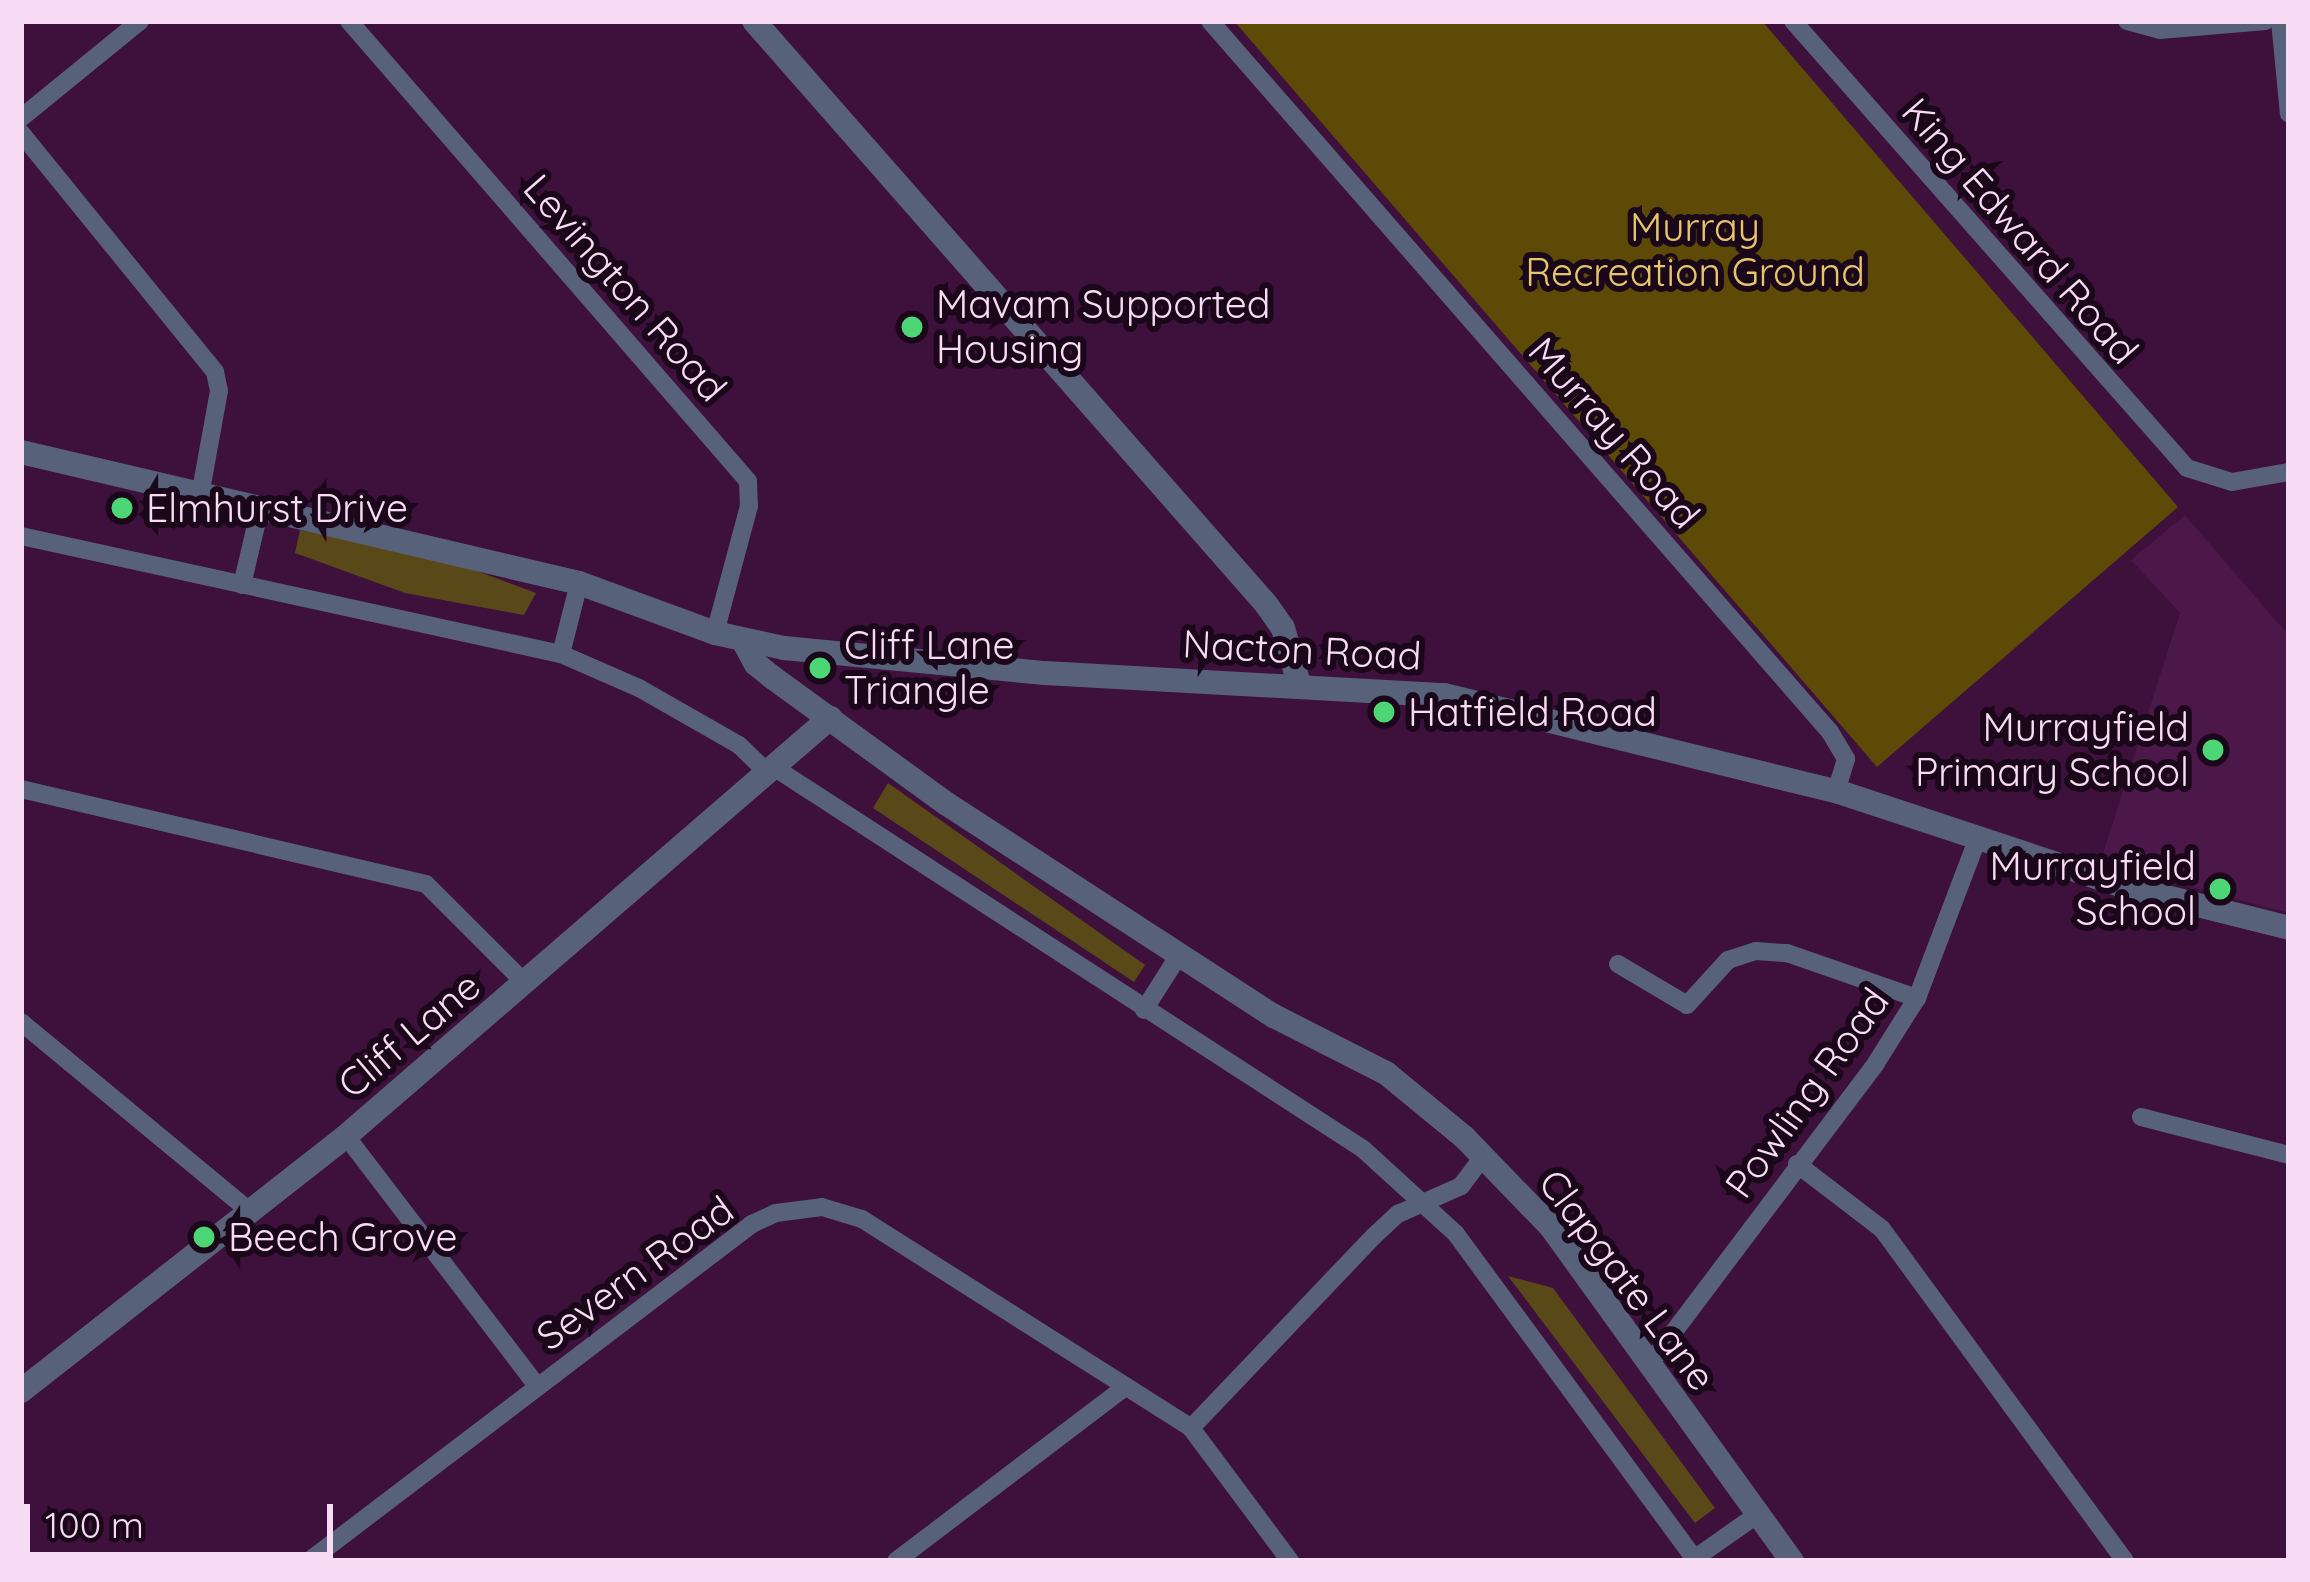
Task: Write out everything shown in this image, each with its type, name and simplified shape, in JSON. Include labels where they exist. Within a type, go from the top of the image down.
[{"type":"street","points":[[21,118],[140,21]]},
{"type":"street","name":"Levington Road","points":[[350,21],[748,481],[749,506],[715,633]]},
{"type":"street","points":[[754,21],[1266,604],[1283,628],[1299,683]]},
{"type":"street","name":"Murray Road","points":[[1210,21],[1829,732],[1846,759],[1836,791]]},
{"type":"street","name":"King Edward Road","points":[[1793,21],[2164,446],[2205,476],[2232,482],[2289,472]]},
{"type":"street","points":[[2128,21],[2160,30],[2266,21]]},
{"type":"street","points":[[2280,21],[2289,113]]},
{"type":"street","points":[[21,133],[215,372],[219,391],[201,490]]},
{"type":"street","name":"Nacton Road","points":[[21,452],[261,504],[579,583],[743,640],[854,658],[1444,695],[1836,791],[2130,888],[2289,928]]},
{"type":"street","points":[[242,585],[261,504]]},
{"type":"street","points":[[21,536],[561,654],[639,688],[739,746],[1363,1149],[1456,1234],[1695,1560],[1758,1514]]},
{"type":"street","points":[[561,654],[579,583]]},
{"type":"street","name":"Clapgate Lane","points":[[743,640],[756,664],[946,803],[1274,1016],[1386,1073],[1484,1156],[1551,1227],[1792,1561]]},
{"type":"street","name":"Cliff Lane","points":[[21,1391],[346,1136],[830,718]]},
{"type":"street","points":[[21,789],[426,884],[525,983]]},
{"type":"street","name":"Powling Road","points":[[1648,1366],[1876,1063],[1917,998],[1978,837]]},
{"type":"street","points":[[1618,964],[1687,1005],[1728,960],[1756,951],[1787,953],[1917,998]]},
{"type":"street","points":[[1144,1010],[1179,955]]},
{"type":"street","points":[[21,1022],[248,1209]]},
{"type":"street","points":[[2141,1117],[2289,1155]]},
{"type":"street","points":[[346,1136],[537,1386]]},
{"type":"street","points":[[1191,1428],[1374,1236],[1398,1214],[1461,1186],[1484,1156]]},
{"type":"street","points":[[1797,1164],[1882,1228],[2125,1561]]},
{"type":"street","name":"Severn Road","points":[[309,1561],[752,1224],[776,1214],[822,1207],[862,1219],[1191,1428],[1290,1561]]},
{"type":"street","points":[[896,1561],[1125,1387]]},
{"type":"shaded area","name":"Murrayfield Primary School","points":[[2185,515],[2289,636],[2289,913],[2100,863],[2180,613],[2131,560]]},
{"type":"shaded area","points":[[300,530],[453,562],[536,593],[524,615],[405,593],[295,553]]},
{"type":"shaded area","points":[[888,783],[1145,965],[1134,982],[873,808]]},
{"type":"shaded area","points":[[1508,1276],[1553,1288],[1715,1508],[1695,1523]]},
{"type":"green space","name":"Murray Recreation Ground","points":[[1234,21],[1762,21],[2178,507],[1877,767]]},
{"type":"place","name":"Mavam Supported Housing","points":[[912,327]]},
{"type":"place","name":"Elmhurst Drive","points":[[122,508]]},
{"type":"place","name":"Cliff Lane Triangle","points":[[820,668]]},
{"type":"place","name":"Hatfield Road","points":[[1384,712]]},
{"type":"place","name":"Murrayfield Primary School","points":[[2213,750]]},
{"type":"place","name":"Murrayfield School","points":[[2220,889]]},
{"type":"place","name":"Beech Grove","points":[[204,1237]]}]
